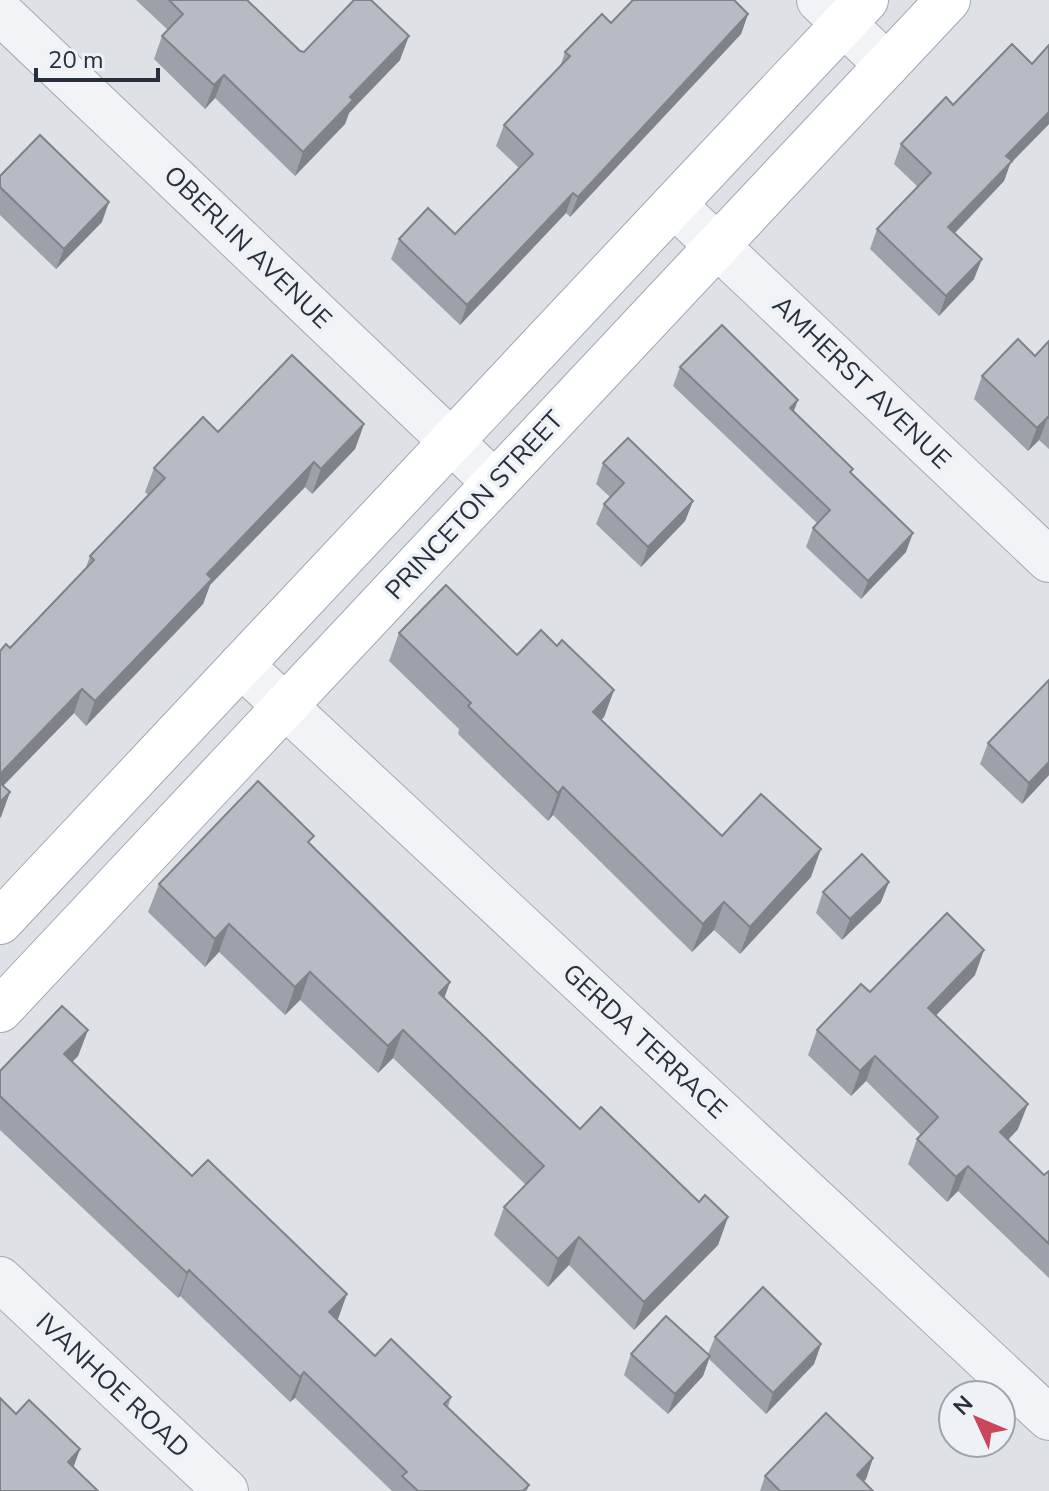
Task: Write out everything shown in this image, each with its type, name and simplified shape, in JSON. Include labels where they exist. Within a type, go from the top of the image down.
[{"type":"main road","name":"PRINCETON STREET","points":[[0,1010],[948,0]]},
{"type":"main road","points":[[0,922],[674,205],[843,8]]},
{"type":"street","points":[[843,8],[887,65]]},
{"type":"street","name":"OBERLIN AVENUE","points":[[7,32],[495,483]]},
{"type":"street","name":"AMHERST AVENUE","points":[[674,205],[1049,560]]},
{"type":"street","name":"GERDA TERRACE","points":[[241,665],[1049,1418]]},
{"type":"street","name":"IVANHOE ROAD","points":[[0,1279],[226,1491]]},
{"type":"building","points":[[169,0],[247,0],[304,52],[354,0],[371,0],[409,36],[350,97],[353,100],[303,152],[224,75],[214,85],[162,36],[183,14]]},
{"type":"building","points":[[633,0],[734,0],[748,14],[578,197],[573,193],[467,305],[399,239],[428,208],[455,234],[533,154],[504,125],[570,56],[565,52],[602,14],[611,23]]},
{"type":"building","points":[[1012,44],[1032,64],[1049,45],[1049,112],[1006,156],[1012,161],[948,227],[982,259],[946,296],[877,229],[931,173],[901,144],[946,97],[953,105]]},
{"type":"building","points":[[40,135],[109,202],[64,249],[0,187],[0,176]]},
{"type":"building","points":[[722,325],[798,400],[790,408],[913,533],[868,581],[813,528],[830,510],[680,367]]},
{"type":"building","points":[[1018,339],[1035,356],[1049,341],[1049,418],[1037,428],[982,376]]},
{"type":"building","points":[[292,355],[364,424],[321,469],[314,462],[207,574],[212,579],[95,701],[82,689],[0,774],[0,651],[6,644],[10,648],[94,560],[90,556],[165,478],[154,468],[203,417],[218,432]]},
{"type":"building","points":[[628,438],[693,501],[648,547],[604,504],[624,483],[603,463]]},
{"type":"building","points":[[446,585],[517,655],[541,630],[557,646],[562,640],[614,690],[593,712],[722,836],[761,794],[821,849],[750,927],[724,902],[703,924],[563,787],[558,793],[468,706],[471,703],[399,633]]},
{"type":"building","points":[[1049,680],[1049,762],[1029,783],[988,743]]},
{"type":"building","points":[[258,781],[314,836],[308,842],[450,982],[439,993],[580,1129],[601,1107],[699,1202],[705,1195],[728,1217],[644,1302],[579,1237],[558,1259],[504,1207],[544,1166],[403,1030],[388,1046],[310,972],[295,987],[229,924],[215,939],[159,884]]},
{"type":"building","points":[[0,783],[10,792],[0,802]]},
{"type":"building","points":[[862,854],[889,882],[850,919],[823,892]]},
{"type":"building","points":[[947,913],[984,950],[928,1008],[1028,1104],[1000,1132],[1044,1175],[1049,1171],[1049,1244],[968,1166],[956,1177],[917,1139],[938,1117],[875,1056],[860,1071],[817,1030],[861,984],[870,992]]},
{"type":"building","points":[[62,1006],[88,1030],[64,1054],[192,1176],[208,1160],[347,1294],[329,1312],[375,1356],[391,1339],[451,1397],[444,1404],[529,1485],[523,1491],[418,1491],[402,1476],[407,1472],[304,1372],[300,1377],[0,1096],[0,1071]]},
{"type":"building","points":[[763,1287],[821,1344],[773,1393],[715,1337]]},
{"type":"building","points":[[666,1316],[710,1356],[675,1394],[631,1354]]},
{"type":"building","points":[[0,1398],[16,1414],[29,1400],[80,1449],[68,1462],[98,1491],[0,1491]]},
{"type":"building","points":[[826,1413],[873,1458],[857,1475],[873,1491],[780,1491],[765,1476]]}]
